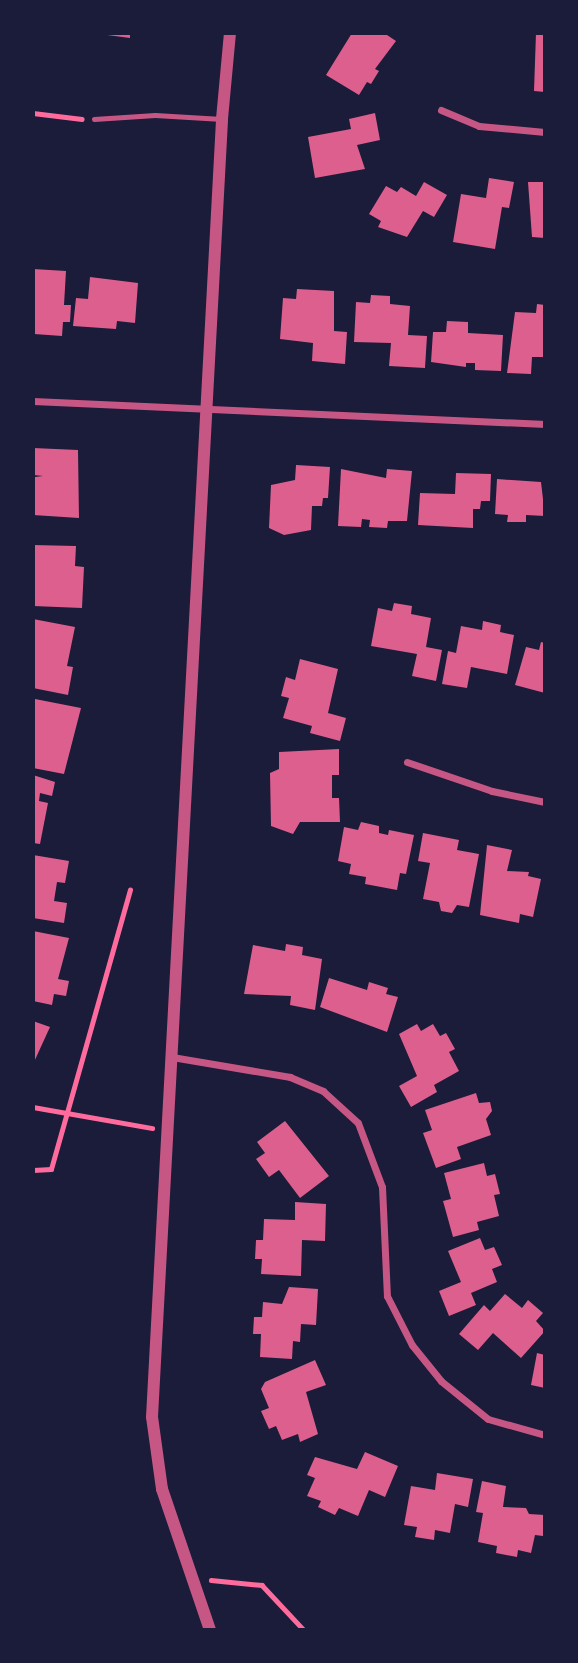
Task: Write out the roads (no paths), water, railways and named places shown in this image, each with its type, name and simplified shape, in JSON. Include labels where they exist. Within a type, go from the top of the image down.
[{"type":"street","points":[[210,1630],[162,1489],[152,1417],[209,408],[222,119],[230,33]]},
{"type":"street","points":[[441,110],[478,126],[545,132]]},
{"type":"street","points":[[33,401],[545,424]]},
{"type":"street","points":[[407,762],[492,791],[545,802]]},
{"type":"street","points":[[172,1057],[290,1077],[323,1091],[358,1124],[383,1186],[387,1296],[412,1345],[441,1381],[488,1419],[545,1435]]},
{"type":"lane","points":[[94,119],[155,115],[222,119]]}]
